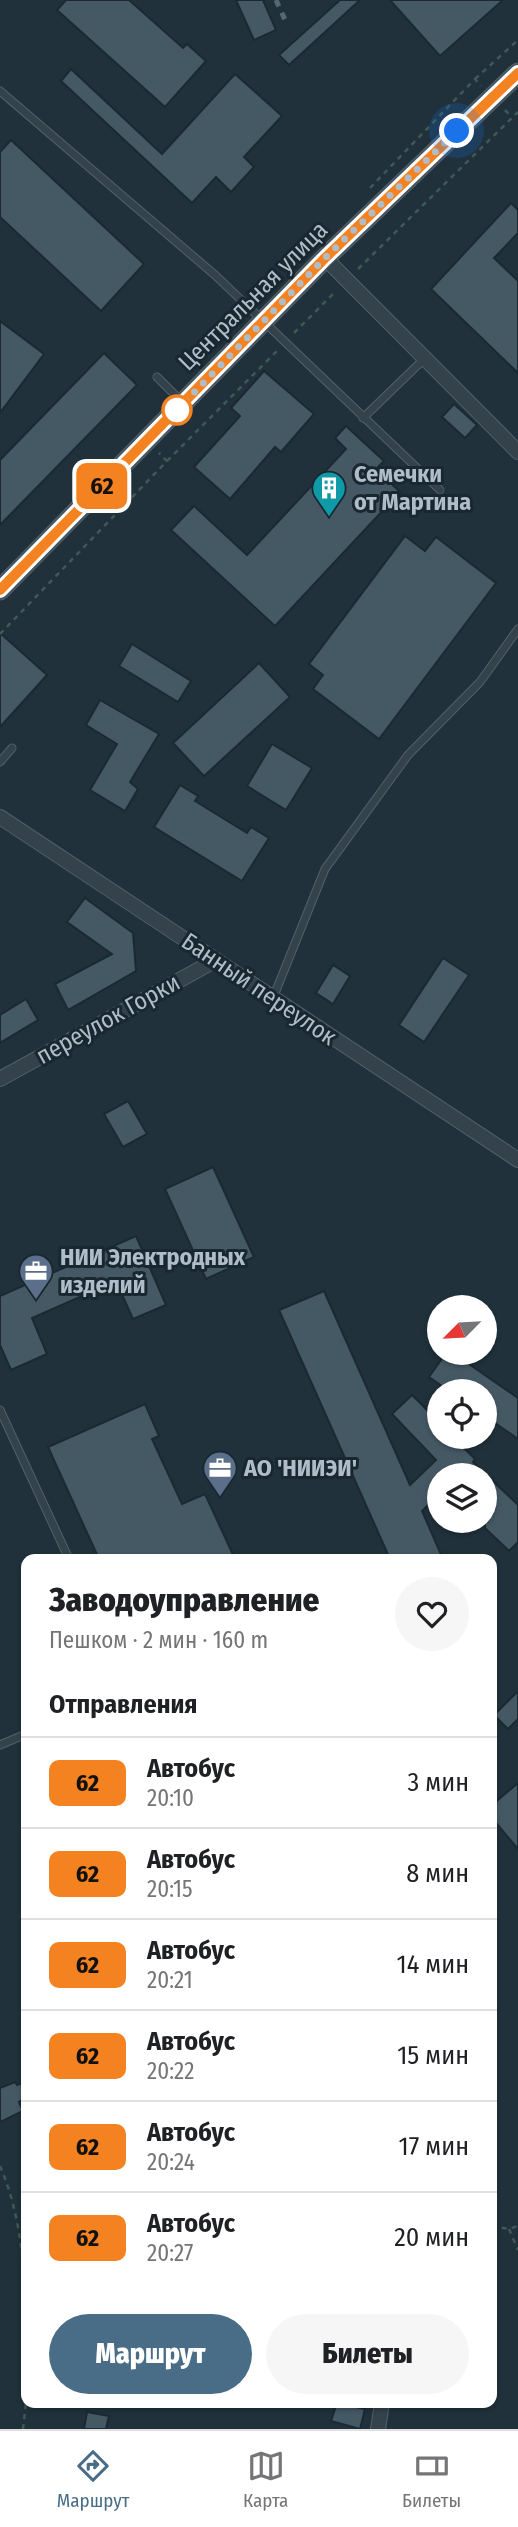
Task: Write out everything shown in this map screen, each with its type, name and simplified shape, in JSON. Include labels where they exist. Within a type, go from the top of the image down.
[{"type":"main road","name":"Центральная улица","points":[[0,590],[325,258],[518,73]]},
{"type":"street","points":[[325,258],[518,452]]},
{"type":"street","name":"Банный переулок","points":[[0,817],[518,1160]]},
{"type":"street","name":"переулок Горки","points":[[0,1079],[216,960]]},
{"type":"street","points":[[378,2429],[381,2408]]},
{"type":"lane","points":[[0,91],[215,275],[261,323],[440,490]]},
{"type":"lane","points":[[363,418],[425,358]]},
{"type":"lane","points":[[156,377],[183,403]]},
{"type":"lane","points":[[272,998],[325,869],[408,755],[480,682],[518,629]]},
{"type":"lane","points":[[0,762],[12,748]]},
{"type":"lane","points":[[0,1410],[67,1554]]},
{"type":"lane","points":[[0,1745],[21,1736]]},
{"type":"path","points":[[475,79],[518,40]]},
{"type":"path","points":[[0,634],[167,461],[518,112]]},
{"type":"path","points":[[146,441],[167,461]]},
{"type":"path","points":[[0,2166],[11,2192],[21,2249]]},
{"type":"path","points":[[497,2227],[509,2229],[518,2226]]},
{"type":"path","points":[[509,2229],[518,2250]]},
{"type":"path","points":[[23,2429],[25,2408]]},
{"type":"building","points":[[66,0],[129,0],[183,48],[187,44],[206,61],[165,107],[57,10]]},
{"type":"building","points":[[236,0],[263,0],[276,30],[254,40]]},
{"type":"building","points":[[340,0],[360,0],[289,65],[279,55]]},
{"type":"building","points":[[390,0],[503,0],[440,56]]},
{"type":"building","points":[[71,69],[162,154],[235,74],[282,116],[244,157],[254,167],[231,192],[216,177],[192,203],[61,81]]},
{"type":"building","points":[[11,140],[144,264],[101,311],[0,217],[0,152]]},
{"type":"building","points":[[511,203],[518,210],[518,233],[494,258],[518,281],[518,373],[431,289]]},
{"type":"building","points":[[0,321],[44,354],[0,413]]},
{"type":"building","points":[[104,353],[137,385],[0,525],[0,460]]},
{"type":"building","points":[[264,371],[314,414],[281,452],[275,447],[230,499],[194,467],[240,416],[231,408]]},
{"type":"building","points":[[454,404],[477,425],[465,438],[442,417]]},
{"type":"building","name":"Семечки от Мартина","points":[[346,426],[384,461],[376,469],[400,492],[275,626],[171,530],[194,506],[247,555],[346,449],[335,438]]},
{"type":"building","points":[[405,536],[425,551],[436,537],[496,583],[379,739],[313,689],[323,675],[309,664]]},
{"type":"building","points":[[0,633],[47,675],[0,727]]},
{"type":"building","points":[[132,644],[191,681],[178,702],[119,666]]},
{"type":"building","points":[[259,663],[290,697],[204,776],[173,743]]},
{"type":"building","points":[[100,700],[159,734],[130,782],[138,789],[125,811],[90,790],[117,744],[86,725]]},
{"type":"building","points":[[272,744],[312,768],[286,810],[247,786]]},
{"type":"building","points":[[180,785],[198,796],[195,801],[247,833],[251,827],[269,838],[242,881],[154,827]]},
{"type":"building","points":[[85,898],[133,933],[136,971],[68,1010],[55,984],[112,954],[67,922]]},
{"type":"building","points":[[443,958],[469,975],[424,1042],[399,1025]]},
{"type":"building","points":[[333,965],[350,976],[333,1004],[316,993]]},
{"type":"building","points":[[26,999],[38,1020],[0,1043],[0,1015]]},
{"type":"building","points":[[128,1101],[147,1134],[123,1147],[104,1114]]},
{"type":"building","points":[[213,1167],[254,1257],[206,1279],[165,1189]]},
{"type":"building","name":"НИИ Электродных изделий","points":[[136,1236],[166,1305],[133,1319],[116,1281],[32,1318],[47,1354],[11,1370],[0,1345],[0,1296]]},
{"type":"building","points":[[324,1291],[410,1485],[427,1469],[427,1506],[422,1511],[427,1522],[427,1533],[432,1533],[441,1554],[388,1554],[279,1310]]},
{"type":"building","points":[[438,1365],[470,1365],[491,1379],[432,1379],[429,1377]]},
{"type":"building","points":[[497,1383],[518,1398],[518,1439],[497,1424]]},
{"type":"building","points":[[412,1395],[427,1410],[427,1449],[465,1449],[475,1459],[473,1462],[433,1463],[436,1460],[392,1414]]},
{"type":"building","points":[[145,1404],[159,1436],[152,1439],[182,1504],[205,1494],[233,1554],[97,1554],[48,1447]]},
{"type":"building","points":[[497,1485],[518,1505],[518,1542],[509,1551],[490,1533],[497,1533]]},
{"type":"building","points":[[518,1691],[518,1719],[508,1729],[497,1718],[497,1712]]},
{"type":"building","points":[[518,1783],[518,1849],[497,1824],[497,1801]]},
{"type":"building","points":[[15,2082],[17,2085],[21,2083],[21,2112],[0,2122],[0,2088]]},
{"type":"building","points":[[335,2408],[365,2409],[360,2429],[331,2421]]},
{"type":"building","points":[[87,2412],[109,2416],[106,2429],[84,2429]]},
{"type":"railway","points":[[276,0],[286,22]]},
{"type":"bus line","name":"62","points":[[0,590],[325,258],[518,73]]},
{"type":"place","name":"Семечки от Мартина","points":[[329,518]]},
{"type":"place","name":"НИИ Электродных изделий","points":[[36,1301]]},
{"type":"place","name":"АО 'НИИЭИ'","points":[[220,1498]]},
{"type":"route","points":[[177,410],[325,258],[457,131]]}]
